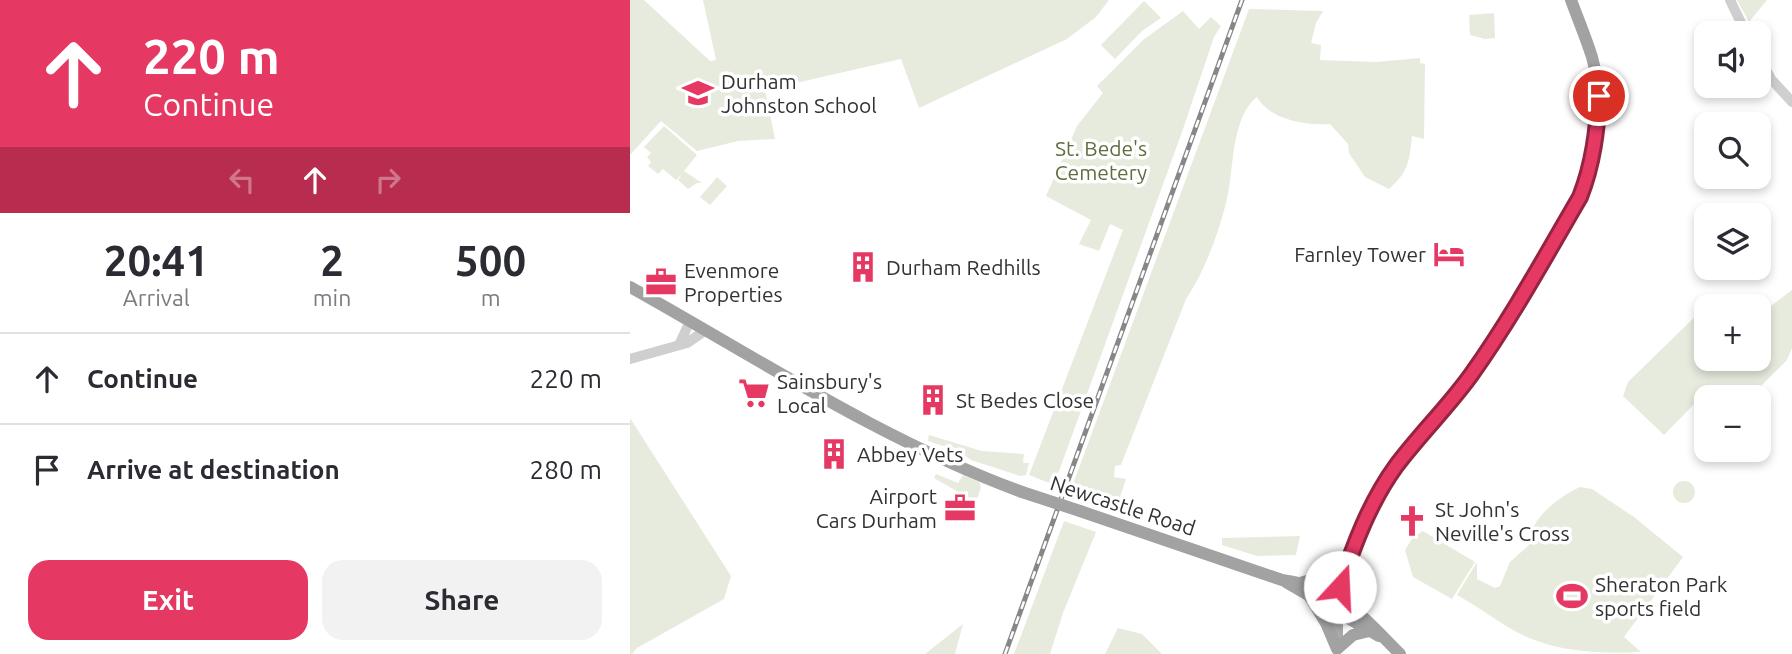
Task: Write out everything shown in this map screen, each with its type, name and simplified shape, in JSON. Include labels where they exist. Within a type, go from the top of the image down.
[{"type":"highway","points":[[1342,607],[1350,578],[1350,561],[1368,514],[1384,484],[1471,375],[1553,245],[1588,177],[1597,136],[1599,96],[1592,58],[1572,0]]},
{"type":"highway","points":[[630,288],[706,330]]},
{"type":"highway","name":"Newcastle Road","points":[[706,330],[817,395],[952,464],[1022,492],[1282,580],[1303,583],[1342,607]]},
{"type":"highway","points":[[1303,583],[1330,575],[1350,561]]},
{"type":"highway","name":"Newcastle Road","points":[[1282,580],[1310,597],[1342,607]]},
{"type":"highway","points":[[1310,597],[1326,623],[1338,652],[1353,635],[1369,631]]},
{"type":"highway","points":[[1342,607],[1369,631],[1385,639]]},
{"type":"highway","points":[[1342,607],[1377,629],[1400,654]]},
{"type":"main road","points":[[1338,652],[1342,607]]},
{"type":"street","points":[[1730,0],[1740,21]]},
{"type":"street","points":[[1771,79],[1792,102]]},
{"type":"street","points":[[679,345],[690,321]]},
{"type":"street","points":[[630,359],[698,338],[706,330]]},
{"type":"green space","name":"Durham Johnston School","points":[[630,0],[644,0],[710,61],[716,60],[703,0],[1109,0],[1096,17],[1067,39],[919,108],[901,59],[765,90],[775,139],[738,141],[697,151],[661,121],[630,155]]},
{"type":"green space","points":[[1737,0],[1767,0],[1750,21]]},
{"type":"green space","points":[[1144,1],[1161,18],[1142,31],[1115,59],[1101,45]]},
{"type":"green space","points":[[1249,9],[1323,11],[1316,23],[1311,43],[1321,45],[1320,60],[1377,62],[1420,58],[1420,63],[1425,64],[1424,139],[1412,136],[1407,166],[1389,189],[1365,177],[1349,153],[1348,144],[1330,124],[1289,120],[1271,111],[1257,97],[1249,106],[1238,130],[1227,199],[1216,238],[1186,299],[1121,465],[1115,466],[1114,477],[1126,479],[1116,509],[1070,492]]},
{"type":"green space","name":"St. Bede's Cemetery","points":[[1183,11],[1199,29],[1211,17],[1221,26],[1214,37],[1054,485],[1029,475],[1123,230],[1110,224],[1099,251],[1079,244],[1091,220],[1046,196],[1077,126],[1103,93],[1097,86],[1143,40]]},
{"type":"green space","points":[[1494,13],[1495,38],[1485,39],[1470,35],[1469,15]]},
{"type":"green space","points":[[664,126],[697,155],[684,171],[702,183],[688,189],[678,180],[682,174],[676,180],[663,169],[658,174],[648,166],[651,162],[647,157],[651,153],[644,147]]},
{"type":"green space","points":[[717,177],[727,186],[710,205],[700,197]]},
{"type":"green space","points":[[1792,290],[1792,348],[1787,360],[1762,385],[1694,385],[1694,404],[1664,435],[1623,396],[1628,382],[1694,318],[1694,371],[1771,371],[1771,306]]},
{"type":"green space","points":[[630,418],[731,576],[724,599],[637,648],[632,654],[630,654]]},
{"type":"green space","points":[[929,435],[982,451],[1024,454],[1023,463],[1029,463],[1026,475],[1020,476],[971,460],[959,451],[928,441]]},
{"type":"green space","points":[[936,474],[958,483],[963,475],[979,482],[981,487],[976,502],[934,478]]},
{"type":"green space","points":[[1680,481],[1688,481],[1695,488],[1695,496],[1688,503],[1680,503],[1673,496],[1673,488]]},
{"type":"green space","points":[[1580,487],[1592,489],[1634,517],[1683,557],[1624,637],[1641,652],[1592,652],[1543,643],[1513,630],[1457,595],[1477,562],[1477,579],[1495,588],[1500,586],[1510,562],[1529,545],[1530,535],[1539,518],[1554,503]]},
{"type":"green space","points":[[1064,521],[1096,532],[1063,613],[1050,654],[1014,654]]},
{"type":"green space","points":[[1423,531],[1475,562],[1452,599],[1413,577],[1405,550],[1413,537]]},
{"type":"green space","points":[[1300,536],[1296,555],[1257,556],[1222,545],[1222,538]]},
{"type":"green space","points":[[963,624],[955,654],[925,654]]},
{"type":"green space","points":[[1118,628],[1142,634],[1162,654],[1105,654]]},
{"type":"railway","points":[[1005,654],[1242,0]]},
{"type":"place","name":"Durham Johnston School","points":[[698,93]]},
{"type":"place","name":"Farnley Tower","points":[[1449,254]]},
{"type":"place","name":"Durham Redhills","points":[[863,267]]},
{"type":"place","name":"Evenmore Properties","points":[[661,282]]},
{"type":"place","name":"Sainsbury's Local","points":[[754,393]]},
{"type":"place","name":"St Bedes Close","points":[[933,400]]},
{"type":"place","name":"Abbey Vets","points":[[834,454]]},
{"type":"place","name":"Airport Cars Durham","points":[[960,508]]},
{"type":"place","name":"St John's Neville's Cross","points":[[1412,521]]},
{"type":"place","name":"Sheraton Park sports field","points":[[1572,596]]},
{"type":"route","points":[[1340,587],[1357,539],[1384,484],[1471,375],[1507,321],[1580,197],[1588,177],[1597,136],[1599,96]]}]
